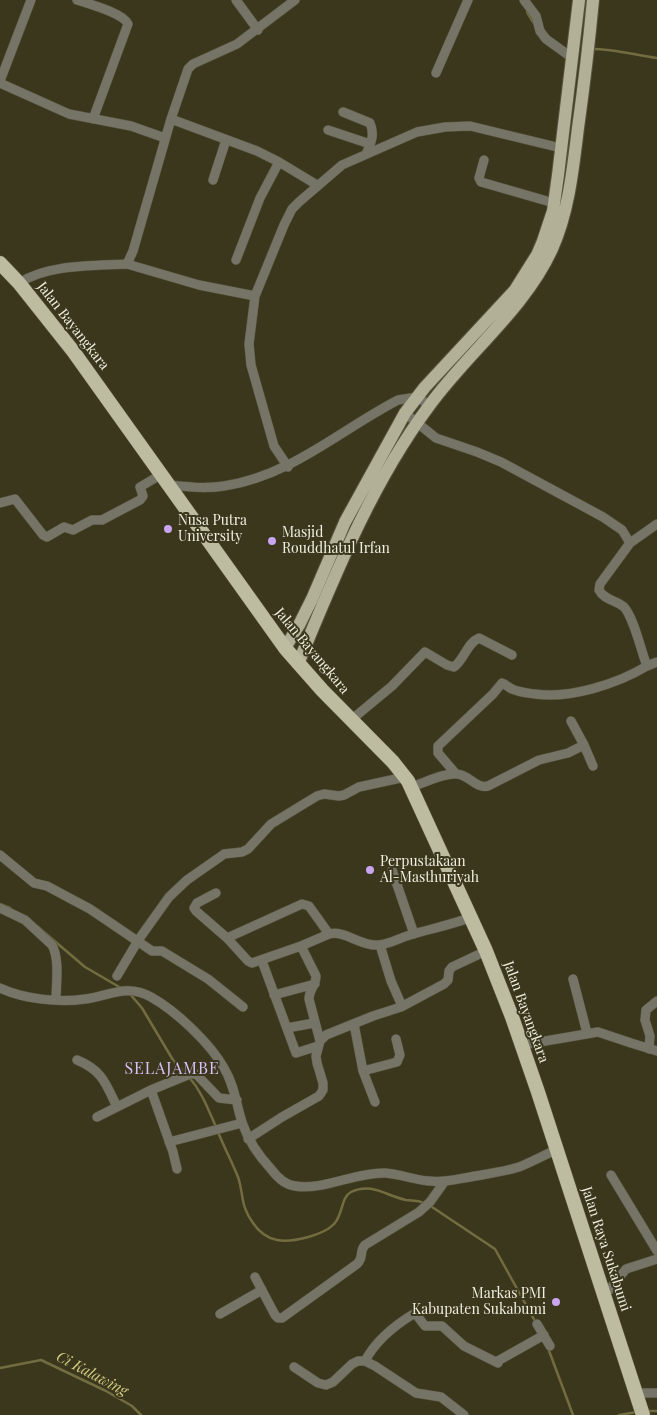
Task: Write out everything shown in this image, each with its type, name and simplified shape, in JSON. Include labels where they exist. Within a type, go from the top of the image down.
[{"type":"highway","name":"Jalan Bayangkara","points":[[0,263],[69,345],[285,648],[351,720],[393,762],[408,782],[486,951],[538,1092]]},
{"type":"highway","name":"Jalan Raya Sukabumi","points":[[538,1092],[643,1415]]},
{"type":"main road","points":[[285,648],[312,600],[346,522],[405,412],[515,290],[534,260],[543,241],[554,203],[579,0]]},
{"type":"main road","points":[[298,664],[326,594],[356,529],[389,468],[429,405],[527,292],[552,249],[565,212],[573,168],[593,0]]},
{"type":"street","points":[[31,0],[0,82],[69,114],[131,126],[165,138]]},
{"type":"street","points":[[77,0],[98,6],[125,20],[128,24],[93,119]]},
{"type":"street","points":[[236,0],[258,30]]},
{"type":"street","points":[[127,264],[171,119],[189,68],[193,64],[237,44],[258,30],[295,0]]},
{"type":"street","points":[[436,73],[468,0]]},
{"type":"street","points":[[524,0],[536,16],[540,31],[546,39],[571,57]]},
{"type":"street","points":[[343,112],[371,124],[373,135],[366,154]]},
{"type":"street","points":[[171,119],[257,151],[317,185]]},
{"type":"street","points":[[288,466],[274,446],[251,366],[249,344],[255,296],[288,217],[299,202],[342,165],[417,132],[461,126],[479,128],[562,148]]},
{"type":"street","points":[[328,130],[370,144]]},
{"type":"street","points":[[213,180],[226,140]]},
{"type":"street","points":[[484,160],[479,178],[481,182],[554,203]]},
{"type":"street","points":[[236,260],[260,198],[279,162]]},
{"type":"street","points":[[18,283],[28,276],[52,270],[127,264],[199,285],[255,296]]},
{"type":"street","points":[[0,503],[15,499],[46,537],[62,527],[73,530],[92,520],[100,520],[140,500],[143,496],[139,489],[141,486],[166,480],[194,487],[222,486],[258,478],[288,466],[398,400],[417,397],[429,405]]},
{"type":"street","points":[[405,412],[416,424],[436,438],[500,462],[603,517],[622,530],[630,542]]},
{"type":"street","points":[[647,666],[629,614],[622,605],[606,598],[599,590],[600,584],[630,542],[657,524]]},
{"type":"street","points":[[351,720],[392,686],[425,652],[454,667],[473,641],[479,638],[512,655]]},
{"type":"street","points":[[456,774],[438,753],[438,746],[494,694],[502,683],[511,689],[535,694],[562,694],[584,690],[630,676],[657,662]]},
{"type":"street","points":[[571,722],[593,766]]},
{"type":"street","points":[[117,976],[138,940],[169,897],[185,882],[223,855],[239,853],[248,849],[266,828],[288,812],[324,794],[344,795],[359,787],[408,782],[456,774],[465,776],[484,788],[539,760],[561,756],[584,745]]},
{"type":"street","points":[[0,855],[34,883],[47,886],[90,909],[152,951],[162,951],[208,978],[243,1007]]},
{"type":"street","points":[[392,870],[414,934]]},
{"type":"street","points":[[216,893],[196,903],[194,908],[252,963],[329,934],[340,934],[365,944],[380,945],[470,918]]},
{"type":"street","points":[[227,938],[302,904],[309,906],[329,934]]},
{"type":"street","points":[[0,908],[25,920],[52,945],[56,964],[56,1000]]},
{"type":"street","points":[[380,945],[391,981],[402,1006]]},
{"type":"street","points":[[248,1139],[322,1093],[323,1083],[317,1063],[319,1043],[309,996],[315,984],[316,976],[301,946]]},
{"type":"street","points":[[262,960],[296,1053],[319,1043],[326,1035],[402,1006],[444,984],[448,980],[449,971],[452,967],[486,951]]},
{"type":"street","points":[[573,979],[587,1033]]},
{"type":"street","points":[[274,996],[315,984]]},
{"type":"street","points":[[0,988],[20,996],[56,1000],[84,1000],[121,991],[138,992],[151,997],[188,1026],[210,1048],[228,1075],[248,1139],[274,1173],[286,1184],[309,1186],[362,1175],[385,1173],[428,1181],[445,1182],[514,1169],[556,1150]]},
{"type":"street","points":[[653,1050],[645,1020],[646,1010],[657,1001]]},
{"type":"street","points":[[287,1028],[314,1023]]},
{"type":"street","points":[[354,1024],[363,1071],[376,1102]]},
{"type":"street","points":[[522,1045],[602,1032],[653,1050]]},
{"type":"street","points":[[363,1071],[397,1062],[400,1055],[396,1039]]},
{"type":"street","points":[[77,1060],[91,1066],[100,1074],[117,1107]]},
{"type":"street","points":[[97,1117],[186,1074],[196,1074],[219,1098],[237,1100]]},
{"type":"street","points":[[151,1090],[177,1169]]},
{"type":"street","points":[[169,1142],[242,1123]]},
{"type":"street","points":[[611,1175],[657,1251]]},
{"type":"street","points":[[256,1277],[275,1315],[280,1319],[282,1318],[357,1264],[361,1259],[363,1248],[369,1242],[424,1208],[445,1182]]},
{"type":"street","points":[[603,1294],[609,1290],[626,1269],[657,1259]]},
{"type":"street","points":[[220,1314],[262,1290]]},
{"type":"street","points":[[365,1361],[371,1350],[382,1338],[415,1313],[425,1326],[442,1326],[464,1346],[497,1362],[544,1335]]},
{"type":"street","points":[[537,1324],[550,1346]]},
{"type":"street","points":[[294,1367],[318,1384],[326,1385],[333,1382],[352,1364],[358,1361],[365,1361],[416,1393],[441,1398],[464,1415]]},
{"type":"street","points":[[636,1395],[657,1393]]},
{"type":"waterway","points":[[527,12],[533,22]]},
{"type":"waterway","points":[[592,49],[657,58]]},
{"type":"waterway","points":[[0,904],[10,908]]},
{"type":"waterway","points":[[37,926],[85,967],[121,988]]},
{"type":"waterway","points":[[130,994],[142,1008],[173,1060],[185,1073]]},
{"type":"waterway","points":[[189,1077],[201,1095],[216,1127]]},
{"type":"waterway","points":[[218,1132],[238,1177],[244,1205],[249,1217],[261,1232],[273,1239],[283,1241],[299,1239],[323,1232],[337,1220],[348,1194],[359,1189],[372,1189],[406,1200],[424,1203]]},
{"type":"waterway","points":[[429,1205],[495,1249],[536,1323]]},
{"type":"waterway","points":[[548,1348],[573,1415]]},
{"type":"waterway","name":"Ci Kalawing","points":[[0,1368],[41,1360],[106,1391],[132,1406],[141,1415]]},
{"type":"waterway","points":[[648,1411],[657,1411]]},
{"type":"waterway","points":[[619,1415],[637,1412]]},
{"type":"place","name":"Nusa Putra University","points":[[168,529]]},
{"type":"place","name":"Masjid Rouddhatul Irfan","points":[[272,541]]},
{"type":"place","name":"Perpustakaan Al-Masthuriyah","points":[[370,870]]},
{"type":"place","name":"Markas PMI Kabupaten Sukabumi","points":[[556,1302]]},
{"type":"district","name":"SELAJAMBE","points":[[172,1069]]}]
